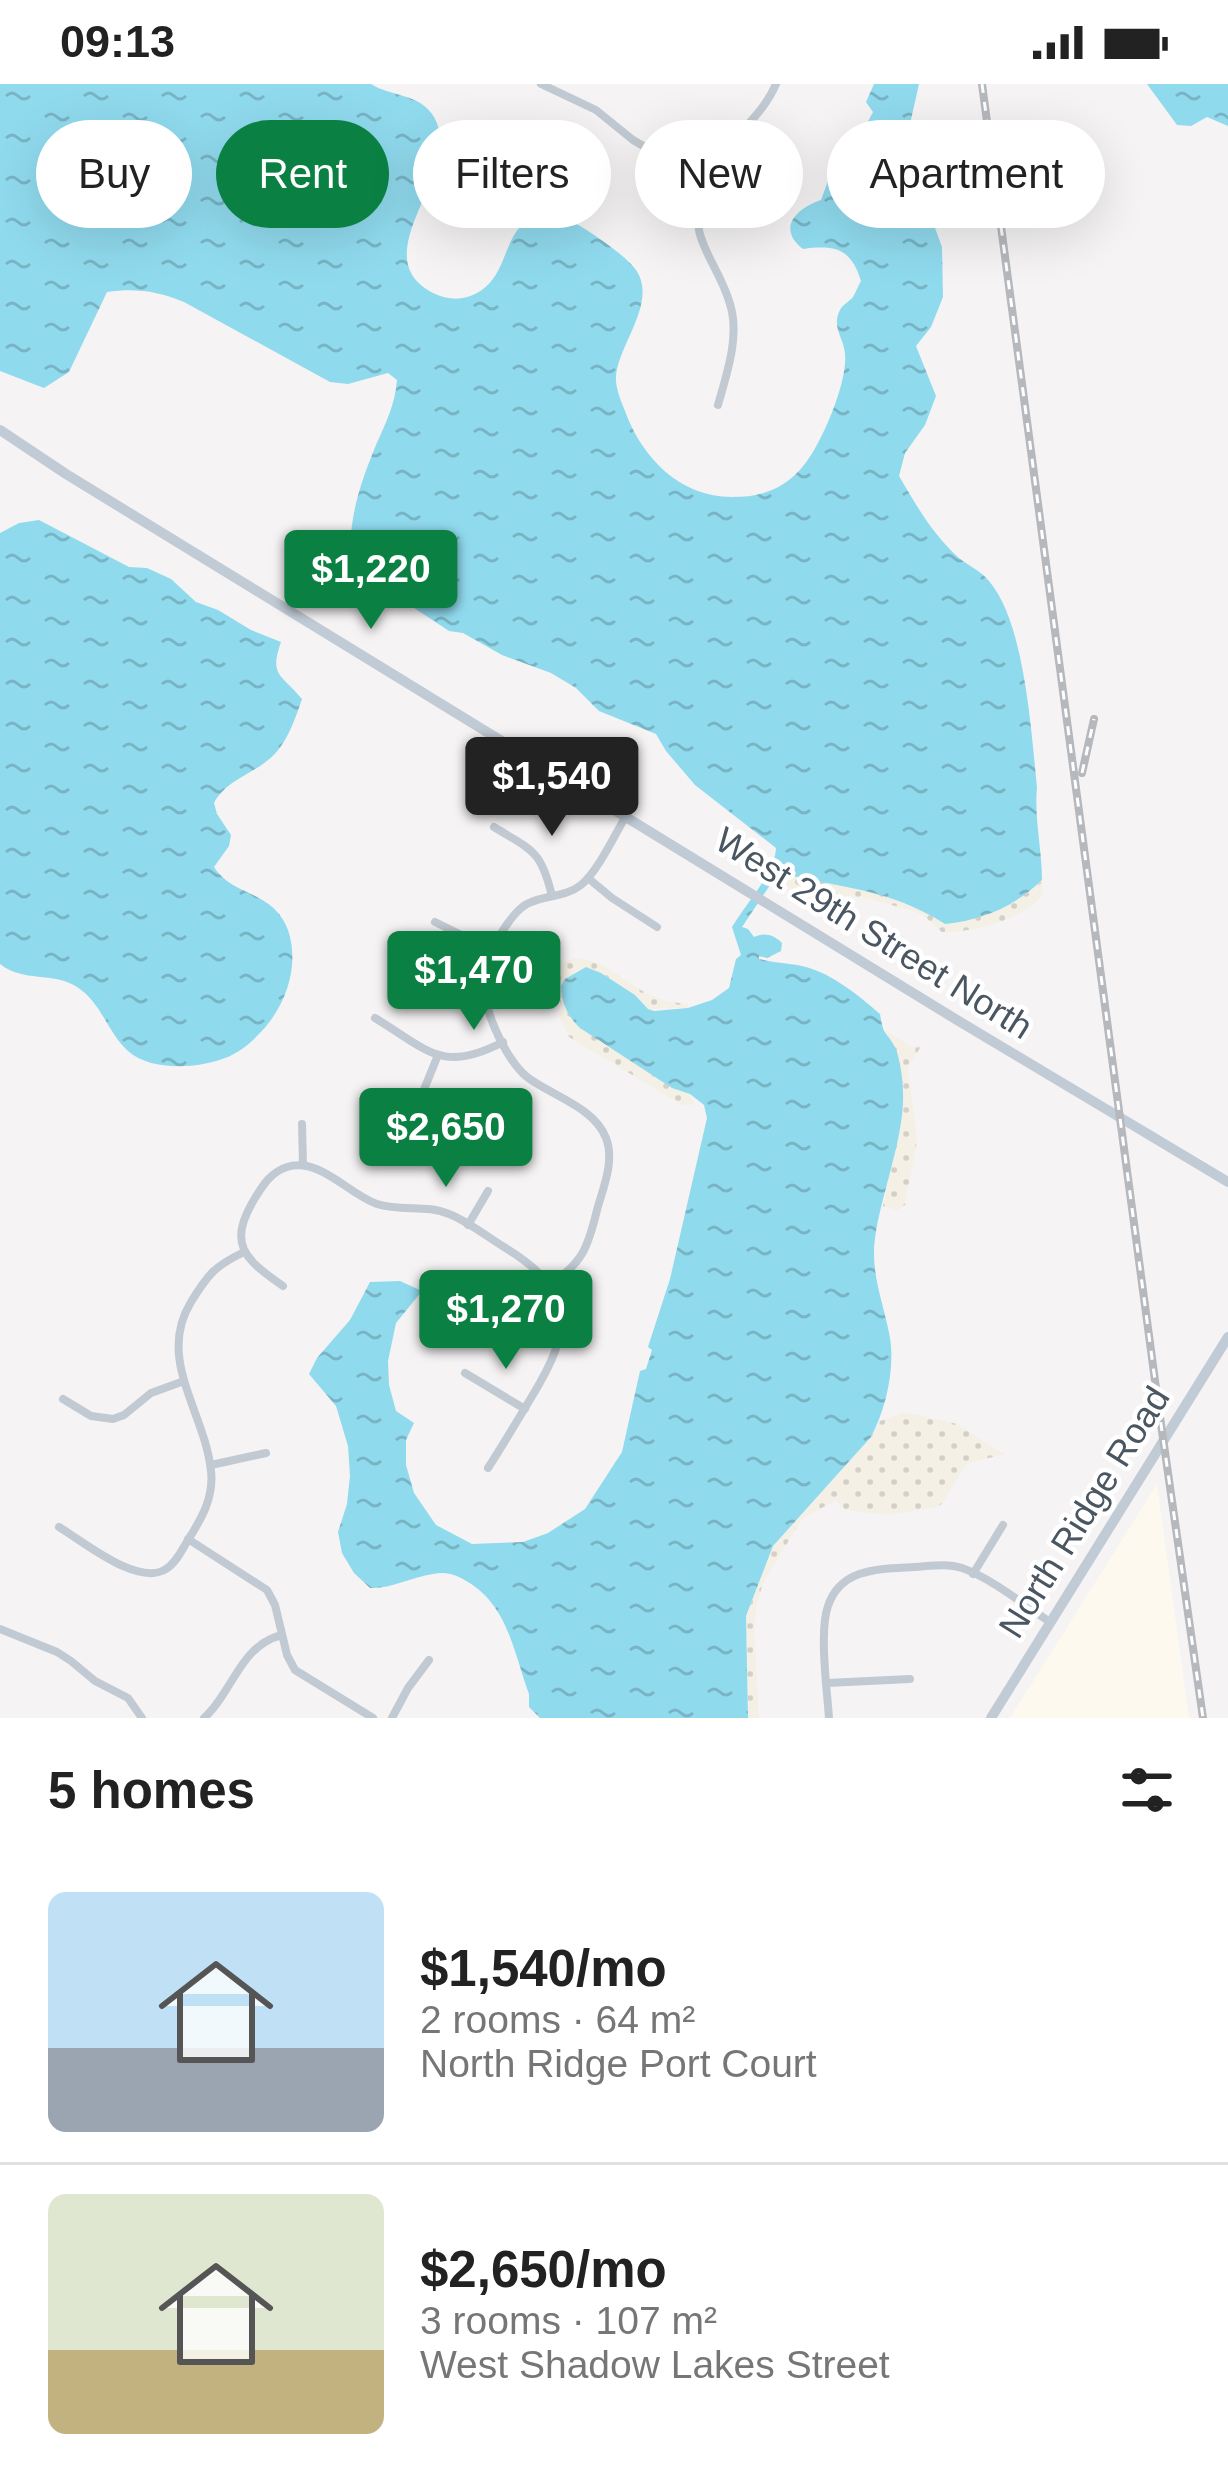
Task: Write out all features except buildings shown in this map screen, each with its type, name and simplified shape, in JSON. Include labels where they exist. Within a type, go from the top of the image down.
[{"type":"main road","name":"West 29th Street North","points":[[0,430],[1228,1182]]},
{"type":"main road","name":"North Ridge Road","points":[[991,1718],[1228,1337]]},
{"type":"street","points":[[542,84],[596,110],[635,141]]},
{"type":"street","points":[[754,120],[776,84]]},
{"type":"street","points":[[697,228],[732,308],[730,363],[718,405]]},
{"type":"street","points":[[550,1284],[579,1262],[590,1241],[609,1147],[591,1117],[527,1078],[515,1064],[489,1015],[483,995],[484,971],[517,911],[573,890],[588,878],[626,816]]},
{"type":"street","points":[[494,827],[536,854],[545,867],[552,896]]},
{"type":"street","points":[[588,878],[657,927]]},
{"type":"street","points":[[435,922],[492,950]]},
{"type":"street","points":[[375,1018],[448,1058],[469,1058],[503,1042]]},
{"type":"street","points":[[423,1092],[438,1055]]},
{"type":"street","points":[[302,1124],[303,1166]]},
{"type":"street","points":[[283,1286],[244,1252],[241,1225],[263,1186],[285,1168],[303,1166],[379,1204],[443,1211],[529,1262],[550,1284],[560,1306],[561,1340],[553,1363],[488,1468]]},
{"type":"street","points":[[468,1225],[488,1191]]},
{"type":"street","points":[[59,1527],[144,1575],[167,1568],[188,1540],[209,1498],[211,1465],[184,1381],[177,1348],[180,1324],[212,1270],[244,1252]]},
{"type":"street","points":[[465,1372],[525,1409]]},
{"type":"street","points":[[63,1400],[91,1416],[113,1419],[151,1393],[184,1381]]},
{"type":"street","points":[[211,1465],[266,1453]]},
{"type":"street","points":[[973,1574],[1004,1525]]},
{"type":"street","points":[[188,1540],[266,1590],[295,1670],[373,1718]]},
{"type":"street","points":[[829,1718],[826,1609],[851,1577],[871,1570],[943,1565],[973,1574],[1050,1622]]},
{"type":"street","points":[[0,1629],[71,1661],[95,1681],[128,1698],[142,1718]]},
{"type":"street","points":[[204,1718],[246,1658],[268,1639],[282,1635]]},
{"type":"street","points":[[392,1718],[429,1660]]},
{"type":"street","points":[[827,1683],[910,1679]]},
{"type":"shaded area","points":[[1157,1484],[1189,1718],[1010,1718]]},
{"type":"sand","points":[[785,874],[887,896],[945,924],[1030,892],[1042,880],[1043,892],[1013,917],[942,932],[914,911],[862,897],[836,896],[818,905],[781,882]]},
{"type":"sand","points":[[575,958],[605,967],[653,996],[688,1004],[688,1008],[648,1009],[601,973],[580,1027],[672,1088],[690,1094],[694,1104],[684,1106],[569,1037],[553,979],[558,967]]},
{"type":"sand","points":[[883,1029],[912,1047],[921,1046],[908,1068],[917,1141],[905,1205],[897,1210],[883,1206],[903,1094],[896,1051]]},
{"type":"sand","points":[[905,1412],[957,1424],[1004,1454],[966,1464],[936,1507],[888,1515],[845,1510],[836,1500],[802,1519],[764,1581],[757,1602],[759,1718],[748,1718],[746,1616],[773,1546],[880,1421]]},
{"type":"water","points":[[0,84],[371,84],[413,99],[435,120],[413,120],[413,227],[407,257],[413,277],[433,293],[460,298],[492,281],[520,228],[582,228],[602,240],[630,263],[642,282],[640,309],[616,376],[632,428],[665,472],[713,495],[753,495],[789,480],[811,455],[838,395],[845,354],[838,316],[861,281],[847,255],[824,248],[803,249],[795,241],[791,228],[803,228],[803,209],[821,200],[827,184],[827,228],[935,228],[942,247],[943,297],[931,327],[916,346],[936,396],[925,425],[905,453],[899,476],[941,540],[989,581],[1011,623],[1029,708],[1042,880],[997,911],[945,924],[886,897],[785,874],[772,882],[742,927],[754,937],[769,935],[782,943],[781,951],[759,959],[831,977],[880,1014],[897,1052],[903,1092],[874,1251],[891,1350],[885,1402],[871,1437],[773,1546],[746,1616],[748,1718],[540,1718],[529,1707],[529,1694],[501,1617],[481,1592],[460,1577],[443,1573],[370,1588],[342,1553],[338,1532],[347,1504],[348,1446],[336,1406],[309,1374],[350,1320],[370,1282],[400,1281],[422,1291],[396,1323],[388,1361],[389,1385],[396,1411],[414,1423],[406,1440],[406,1465],[414,1493],[436,1525],[472,1544],[523,1542],[548,1533],[585,1509],[622,1452],[640,1371],[646,1369],[652,1350],[648,1347],[670,1279],[707,1118],[704,1105],[690,1094],[672,1088],[580,1028],[566,1009],[561,986],[586,967],[654,1011],[712,1000],[729,988],[741,955],[732,927],[765,878],[776,848],[695,785],[656,734],[599,711],[576,688],[551,673],[449,631],[352,567],[356,504],[396,389],[397,380],[388,373],[348,384],[330,382],[184,302],[127,290],[107,292],[69,372],[44,388],[0,371]]},
{"type":"water","points":[[874,84],[919,84],[911,120],[869,120],[873,112],[866,102]]},
{"type":"water","points":[[1147,84],[1228,84],[1228,126],[1207,117],[1191,126],[1177,125]]},
{"type":"water","points":[[39,520],[129,567],[147,568],[171,579],[196,602],[281,642],[277,668],[302,699],[280,748],[214,803],[231,835],[214,867],[231,884],[273,908],[288,930],[292,953],[288,986],[273,1017],[252,1041],[225,1058],[174,1066],[148,1062],[128,1051],[93,1001],[77,987],[0,964],[0,533]]},
{"type":"railway","points":[[982,84],[1203,1718]]},
{"type":"railway","points":[[1082,773],[1094,719]]}]
